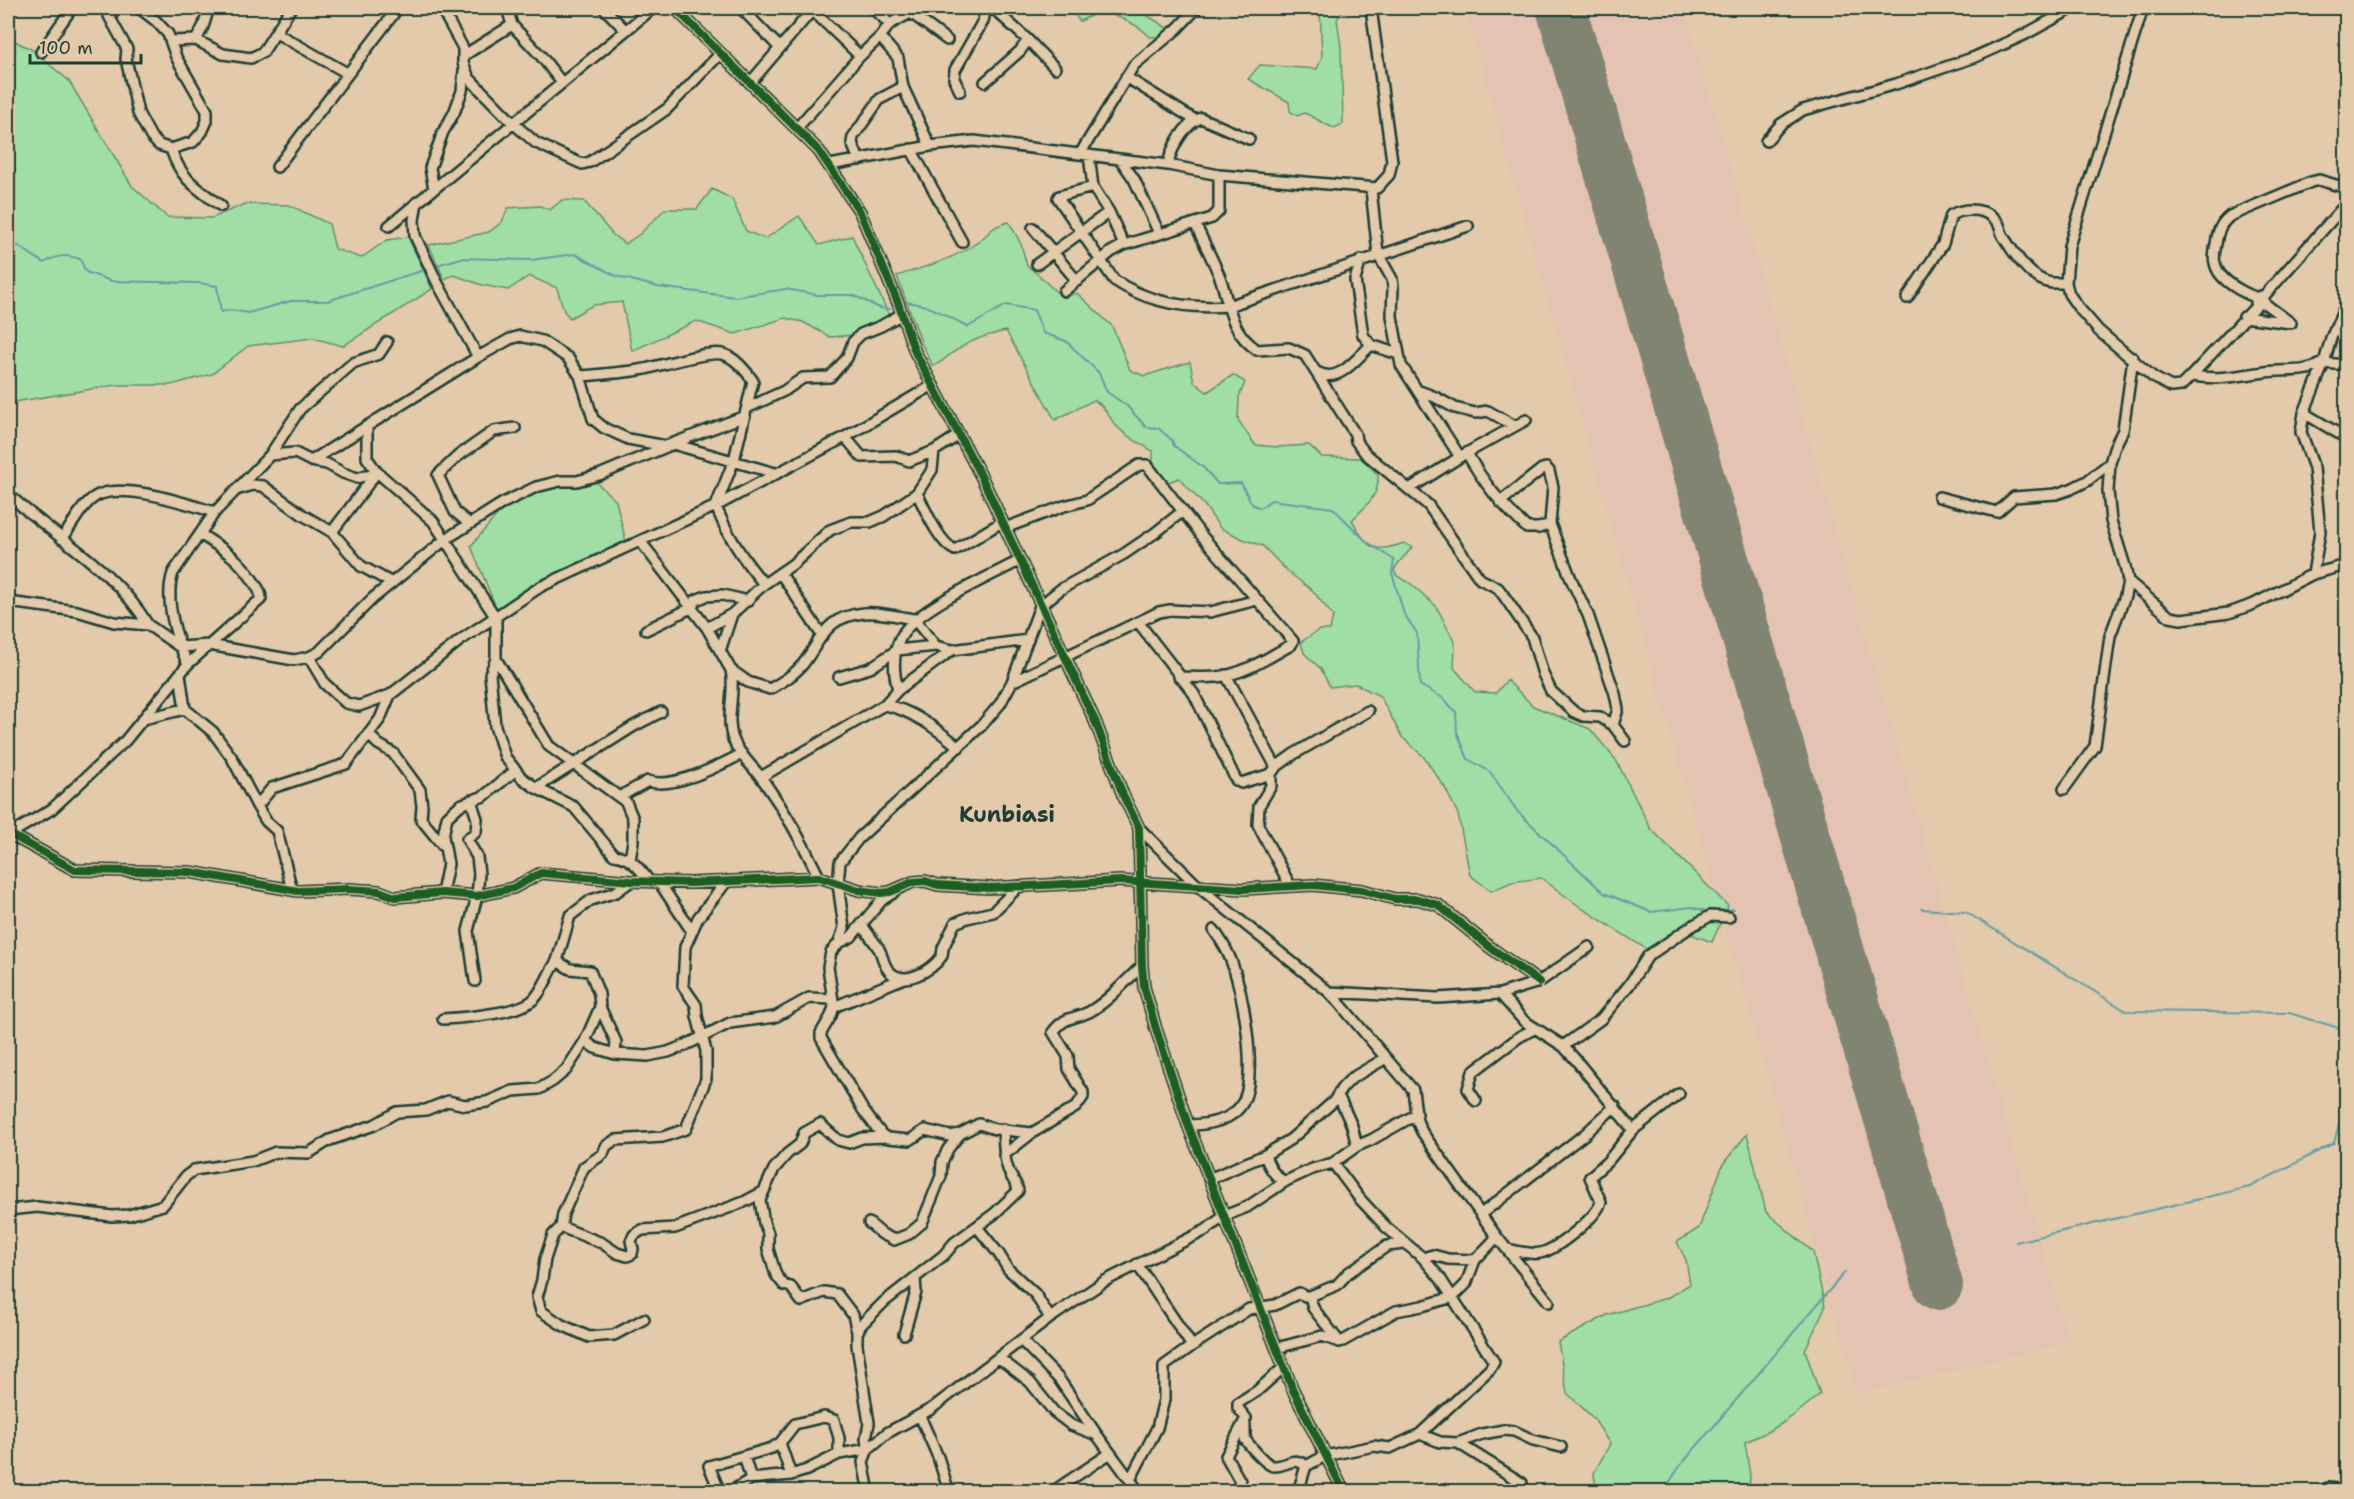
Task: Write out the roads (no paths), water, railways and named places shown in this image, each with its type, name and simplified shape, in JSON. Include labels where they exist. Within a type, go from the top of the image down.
[{"type":"street","points":[[41,52],[72,8]]},
{"type":"street","points":[[102,8],[109,16],[127,49],[126,59],[138,113],[151,136],[163,147],[171,149],[193,142],[199,137],[207,121],[207,111],[176,57],[172,41],[156,21],[139,8]]},
{"type":"street","points":[[109,16],[116,8]]},
{"type":"street","points":[[196,40],[209,8]]},
{"type":"street","points":[[172,41],[196,40],[223,54],[251,58],[263,52],[291,8]]},
{"type":"street","points":[[277,167],[398,8]]},
{"type":"street","points":[[434,189],[430,168],[443,132],[454,113],[462,91],[464,69],[463,48],[441,8]]},
{"type":"street","points":[[507,8],[512,25],[562,82]]},
{"type":"street","points":[[604,8],[625,30]]},
{"type":"street","points":[[389,226],[653,8]]},
{"type":"street","points":[[741,8],[780,48]]},
{"type":"street","points":[[872,8],[890,24]]},
{"type":"street","points":[[960,91],[954,79],[955,70],[983,21],[986,8]]},
{"type":"street","points":[[993,8],[1022,33],[1055,68]]},
{"type":"street","points":[[1124,245],[1109,212],[1093,187],[1084,154],[1134,65],[1177,29],[1197,8]]},
{"type":"street","points":[[830,165],[911,149],[974,141],[1168,165],[1219,175],[1377,188],[1389,175],[1392,161],[1371,8]]},
{"type":"street","points":[[1766,141],[1781,124],[1803,110],[1896,84],[1975,57],[2024,35],[2073,8]]},
{"type":"street","points":[[2143,8],[2069,246],[2066,283],[2069,294],[2090,322],[2152,377],[2171,387],[2181,386],[2346,204]]},
{"type":"street","points":[[750,83],[813,9],[860,56]]},
{"type":"street","points":[[682,10],[720,54],[797,128],[830,165],[860,212],[915,352],[982,477],[1095,721],[1123,795],[1139,828],[1200,888],[1329,992],[1413,1090],[1416,1114],[1422,1132],[1497,1237],[1550,1302]]},
{"type":"street","points":[[797,128],[860,56],[890,24],[907,10],[947,40]]},
{"type":"street","points":[[463,56],[512,25]]},
{"type":"street","points":[[276,33],[347,73]]},
{"type":"street","points":[[880,37],[898,58],[903,87],[930,146]]},
{"type":"street","points":[[985,82],[1020,51],[1028,40]]},
{"type":"street","points":[[464,69],[469,78],[513,123],[536,142],[576,162],[585,164],[667,109],[720,54]]},
{"type":"street","points":[[1126,77],[1195,120]]},
{"type":"street","points":[[859,159],[852,143],[853,137],[880,99],[903,87]]},
{"type":"street","points":[[1168,165],[1170,152],[1195,120],[1201,118],[1249,140]]},
{"type":"street","points":[[171,149],[177,166],[191,183],[221,206]]},
{"type":"street","points":[[911,149],[962,242]]},
{"type":"street","points":[[1120,159],[1134,179],[1158,233]]},
{"type":"street","points":[[1064,291],[1111,252],[1124,245],[1212,218],[1219,211],[1219,175]]},
{"type":"street","points":[[2244,317],[2290,323],[2220,274],[2214,261],[2218,229],[2222,222],[2230,216],[2311,182],[2319,180],[2346,188]]},
{"type":"street","points":[[1093,187],[1059,196],[1059,201],[1114,280],[1157,300],[1181,306],[1202,308],[1228,306],[1468,226]]},
{"type":"street","points":[[1371,189],[1378,255],[1392,279],[1391,306],[1401,365],[1500,502],[1527,528],[1539,528],[1550,524]]},
{"type":"street","points":[[417,202],[414,220],[415,236],[478,357]]},
{"type":"street","points":[[1907,298],[1943,244],[1951,215],[1964,210],[1989,214],[1998,223],[2018,260],[2039,278],[2050,283],[2066,283]]},
{"type":"street","points":[[1038,264],[1109,212]]},
{"type":"street","points":[[1195,223],[1221,279],[1234,325],[1253,347],[1260,350],[1281,348],[1296,350],[1305,355],[1356,434],[1356,441],[1379,465],[1428,505],[1480,579],[1498,588],[1504,596],[1532,637],[1543,674],[1551,691],[1574,712],[1583,716],[1599,717],[1613,725],[1625,741]]},
{"type":"street","points":[[1033,228],[1077,281]]},
{"type":"street","points":[[1361,260],[1355,280],[1363,335],[1371,345],[1398,354]]},
{"type":"street","points":[[2313,574],[2320,532],[2314,468],[2301,432],[2304,413],[2324,363],[2331,338],[2346,305]]},
{"type":"street","points":[[8,494],[92,562],[122,592],[148,625],[180,647],[209,645],[284,659],[309,657],[319,652],[372,599],[446,539],[503,503],[536,487],[599,475],[746,412],[803,378],[830,377],[847,358],[853,342],[861,334],[902,314]]},
{"type":"street","points":[[311,461],[478,357],[520,336],[542,341],[568,358],[580,376],[593,419],[604,428],[628,439],[666,446],[679,445],[775,472]]},
{"type":"street","points":[[188,664],[180,647],[170,599],[169,584],[173,573],[215,512],[270,455],[300,409],[353,363],[379,354],[387,342]]},
{"type":"street","points":[[1315,371],[1325,377],[1339,375],[1371,345]]},
{"type":"street","points":[[580,376],[644,369],[679,360],[722,354],[746,371],[753,381],[734,460],[716,506],[723,525],[737,548],[764,584]]},
{"type":"street","points":[[2064,789],[2095,746],[2110,636],[2125,596],[2128,581],[2111,521],[2108,491],[2110,463],[2123,430],[2133,358]]},
{"type":"street","points":[[2191,376],[2214,379],[2238,378],[2266,372],[2310,370],[2324,363],[2346,365]]},
{"type":"street","points":[[309,657],[325,684],[346,703],[359,706],[390,695],[462,639],[540,587],[716,506],[775,472],[845,437],[933,385]]},
{"type":"street","points":[[1417,390],[1455,408],[1474,413],[1488,411],[1513,425]]},
{"type":"street","points":[[2304,413],[2346,438]]},
{"type":"street","points":[[1408,489],[1513,425],[1526,420]]},
{"type":"street","points":[[367,426],[367,458],[377,472],[433,521],[496,618],[496,659],[490,674],[495,726],[505,757],[522,778],[536,788],[574,807],[614,855],[621,855],[630,860],[649,881]]},
{"type":"street","points":[[471,524],[454,512],[438,475],[458,456],[494,431],[515,428]]},
{"type":"street","points":[[845,437],[862,457],[896,456],[909,461],[934,451],[959,435]]},
{"type":"street","points":[[707,628],[732,614],[764,584],[781,574],[830,530],[851,522],[870,522],[884,516],[916,493],[932,470],[934,451]]},
{"type":"street","points":[[270,455],[295,453],[357,478],[377,472]]},
{"type":"street","points":[[1939,497],[1997,512],[2014,497],[2056,494],[2071,489],[2087,481],[2110,463]]},
{"type":"street","points":[[916,493],[949,548],[955,550],[1003,525],[1087,500],[1144,464],[1257,600],[1292,638],[1292,643],[1260,664],[1226,675],[1179,677]]},
{"type":"street","points":[[1500,502],[1542,469],[1546,468],[1550,471],[1553,487],[1550,524],[1571,579],[1588,615],[1612,682],[1618,708],[1613,725]]},
{"type":"street","points":[[332,532],[377,472]]},
{"type":"street","points":[[234,491],[252,485],[264,486],[303,515],[332,532],[361,566],[392,583]]},
{"type":"street","points":[[62,539],[91,500],[101,494],[131,491],[215,512]]},
{"type":"street","points":[[840,943],[844,928],[838,884],[840,862],[859,838],[959,747],[1000,704],[1012,682],[1040,606],[1061,589],[1155,534],[1183,511]]},
{"type":"street","points":[[9,834],[52,809],[125,741],[188,664],[261,599],[261,593],[245,567],[235,556],[200,534]]},
{"type":"street","points":[[641,542],[707,628],[731,670],[748,681],[770,689],[789,678],[803,664],[820,634],[846,617],[865,613],[914,619],[936,646]]},
{"type":"street","points":[[898,690],[894,664],[897,650],[903,633],[914,619],[1019,561]]},
{"type":"street","points":[[2128,581],[2170,617],[2181,619],[2229,613],[2254,604],[2313,574],[2346,564]]},
{"type":"street","points":[[781,574],[820,634]]},
{"type":"street","points":[[646,630],[691,608],[696,600],[706,596],[723,595],[748,601]]},
{"type":"street","points":[[1012,682],[1092,646],[1159,612],[1170,610],[1210,612],[1257,600]]},
{"type":"street","points":[[8,602],[76,610],[114,622],[148,625]]},
{"type":"street","points":[[720,651],[732,614]]},
{"type":"street","points":[[1138,622],[1194,694],[1236,780],[1241,783],[1274,770],[1294,754],[1368,711]]},
{"type":"street","points":[[839,677],[870,668],[897,650],[936,646],[952,650],[1028,640]]},
{"type":"street","points":[[761,777],[884,705],[898,690],[952,650]]},
{"type":"street","points":[[496,659],[549,746],[626,802],[633,819],[630,860]]},
{"type":"street","points":[[731,670],[731,732],[742,754],[761,777],[800,837],[819,877]]},
{"type":"street","points":[[180,674],[185,709],[213,732],[232,758],[266,821],[278,831],[292,890]]},
{"type":"street","points":[[1226,675],[1274,770],[1271,786],[1259,806],[1258,825],[1290,885]]},
{"type":"street","points":[[257,806],[272,788],[346,764],[380,719],[390,695]]},
{"type":"street","points":[[884,705],[893,707],[937,729],[959,747]]},
{"type":"street","points":[[143,719],[185,709]]},
{"type":"street","points":[[536,788],[634,726],[661,712]]},
{"type":"street","points":[[368,734],[378,744],[393,753],[420,790],[421,819],[444,848]]},
{"type":"street","points":[[620,798],[648,781],[656,784],[671,782],[714,768],[742,754]]},
{"type":"street","points":[[442,893],[448,864],[443,836],[447,818],[460,805],[484,796],[516,770]]},
{"type":"street","points":[[471,800],[477,819],[476,832],[467,839],[477,857],[479,874],[477,896],[468,932],[475,981]]},
{"type":"street","points":[[1139,828],[1142,882],[1142,966],[1144,987],[1156,1029],[1188,1125],[1284,1367],[1304,1414],[1344,1491]]},
{"type":"street","points":[[9,834],[75,870],[190,872],[292,890],[380,891],[395,897],[442,893],[477,896],[513,888],[541,873],[659,882],[819,877],[859,890],[881,893],[898,890]]},
{"type":"street","points":[[443,1019],[478,1016],[527,1005],[535,998],[557,961],[570,916],[591,900],[616,892],[631,881]]},
{"type":"street","points":[[644,1319],[614,1335],[589,1337],[562,1325],[541,1311],[537,1297],[553,1235],[561,1227],[563,1214],[584,1167],[603,1154],[606,1146],[615,1140],[663,1137],[686,1129],[706,1079],[706,1051],[696,1005],[685,990],[682,980],[686,947],[691,930],[728,881]]},
{"type":"street","points":[[885,1137],[863,1110],[821,1038],[821,1033],[831,1016],[833,1003],[828,967],[831,952],[860,928],[882,900],[913,882],[925,881],[958,887],[1142,882],[1200,888],[1243,889],[1290,885],[1362,890],[1395,899],[1429,901],[1438,905],[1491,948],[1539,982]]},
{"type":"street","points":[[659,882],[691,930]]},
{"type":"street","points":[[585,1041],[595,1048],[615,1054],[648,1056],[668,1052],[704,1038],[714,1030],[730,1023],[775,1017],[809,998],[833,1003],[916,976],[938,962],[955,923],[993,912],[1019,886]]},
{"type":"street","points":[[1563,1046],[1601,1019],[1629,985],[1648,956],[1710,916],[1729,917]]},
{"type":"street","points":[[844,928],[860,928],[880,951],[890,972],[897,977],[906,978]]},
{"type":"street","points":[[1188,1125],[1204,1125],[1221,1120],[1235,1112],[1244,1101],[1250,1077],[1242,999],[1231,960],[1214,930]]},
{"type":"street","points":[[1329,992],[1438,998],[1500,994],[1539,982],[1589,946]]},
{"type":"street","points":[[557,961],[570,969],[590,971],[599,994],[600,1007],[616,1042],[615,1054]]},
{"type":"street","points":[[1004,1155],[1032,1133],[1076,1107],[1083,1097],[1081,1086],[1069,1069],[1068,1056],[1053,1032],[1066,1020],[1089,1012],[1142,966]]},
{"type":"street","points":[[1500,994],[1534,1029],[1563,1046],[1633,1130]]},
{"type":"street","points":[[8,1209],[37,1207],[121,1216],[163,1205],[186,1176],[194,1170],[253,1161],[276,1152],[309,1153],[330,1140],[374,1125],[397,1112],[426,1110],[448,1101],[465,1105],[487,1102],[513,1092],[539,1089],[566,1070],[585,1041],[600,1007]]},
{"type":"street","points":[[1476,1101],[1468,1089],[1473,1072],[1519,1037],[1534,1029]]},
{"type":"street","points":[[1209,1179],[1265,1155],[1291,1139],[1338,1095],[1352,1078],[1386,1058]]},
{"type":"street","points":[[1507,1249],[1538,1254],[1553,1248],[1577,1229],[1599,1208],[1601,1202],[1590,1177],[1608,1161],[1633,1130],[1679,1094]]},
{"type":"street","points":[[1338,1095],[1352,1126],[1357,1146]]},
{"type":"street","points":[[1481,1214],[1585,1134],[1615,1106]]},
{"type":"street","points":[[867,1489],[862,1462],[868,1449],[887,1433],[920,1416],[1050,1318],[1105,1281],[1206,1230],[1224,1216],[1247,1207],[1285,1182],[1312,1169],[1333,1163],[1357,1146],[1416,1114]]},
{"type":"street","points":[[868,1449],[867,1408],[853,1315],[837,1294],[824,1292],[801,1301],[791,1287],[783,1285],[776,1275],[768,1249],[768,1233],[760,1200],[774,1169],[800,1143],[804,1133],[820,1124],[838,1140],[849,1143],[862,1138],[885,1137],[910,1140],[925,1130],[950,1136],[960,1134],[979,1124],[1032,1133]]},
{"type":"street","points":[[857,1333],[861,1325],[884,1302],[944,1255],[954,1243],[1018,1191],[1008,1172],[1004,1155],[1003,1129]]},
{"type":"street","points":[[869,1223],[894,1240],[909,1234],[922,1223],[941,1176],[942,1162],[948,1149],[960,1134]]},
{"type":"street","points":[[1265,1155],[1268,1165],[1277,1178],[1285,1182]]},
{"type":"street","points":[[1298,1491],[1306,1466],[1325,1456],[1374,1446],[1390,1448],[1420,1434],[1493,1366],[1493,1359],[1453,1297],[1422,1258],[1404,1244],[1360,1199],[1333,1163]]},
{"type":"street","points":[[561,1227],[602,1243],[617,1253],[627,1256],[632,1254],[633,1235],[642,1230],[675,1228],[744,1202],[765,1191]]},
{"type":"street","points":[[976,1227],[999,1254],[1008,1269],[1035,1294],[1050,1318]]},
{"type":"street","points":[[1277,1348],[1322,1336],[1339,1342],[1396,1311],[1453,1297],[1466,1284],[1475,1260],[1497,1237]]},
{"type":"street","points":[[1130,1480],[1157,1428],[1164,1400],[1164,1366],[1250,1309],[1261,1309],[1299,1293],[1310,1296],[1337,1285],[1348,1273],[1387,1246],[1404,1244]]},
{"type":"street","points":[[1422,1258],[1433,1255],[1448,1259],[1475,1260]]},
{"type":"street","points":[[1137,1264],[1192,1346]]},
{"type":"street","points":[[903,1334],[916,1292],[915,1278]]},
{"type":"street","points":[[1310,1296],[1313,1308],[1339,1342]]},
{"type":"street","points":[[1021,1340],[1059,1379],[1109,1454],[1140,1491]]},
{"type":"street","points":[[999,1358],[1030,1382],[1054,1412],[1071,1425],[1096,1435]]},
{"type":"street","points":[[1284,1367],[1257,1392],[1238,1403],[1238,1408],[1245,1415],[1245,1439],[1267,1464],[1273,1466],[1292,1461],[1302,1462],[1306,1466]]},
{"type":"street","points":[[920,1416],[936,1450],[950,1491]]},
{"type":"street","points":[[720,1491],[709,1466],[772,1448],[780,1443],[795,1424],[824,1417],[834,1420],[839,1438],[839,1454]]},
{"type":"street","points":[[1237,1491],[1240,1481],[1226,1456],[1245,1421]]},
{"type":"street","points":[[1420,1434],[1440,1442],[1458,1443],[1482,1434],[1504,1430],[1514,1431],[1533,1440],[1561,1447]]},
{"type":"street","points":[[780,1443],[791,1475]]},
{"type":"street","points":[[1458,1443],[1522,1483]]},
{"type":"street","points":[[730,1491],[751,1479],[791,1475],[807,1470],[839,1454],[868,1449]]},
{"type":"street","points":[[1052,1491],[1109,1454]]},
{"type":"street","points":[[744,1456],[751,1479]]},
{"type":"street","points":[[2319,1491],[2328,1488],[2346,1490]]},
{"type":"waterway","points":[[8,239],[44,263],[62,256],[80,259],[86,272],[111,281],[199,283],[217,286],[221,312],[231,310],[248,313],[291,301],[327,301],[424,270]]},
{"type":"waterway","points":[[434,266],[461,258],[531,260],[575,254],[616,276],[658,287],[735,297],[786,289],[818,295],[853,295],[880,308],[890,309]]},
{"type":"waterway","points":[[904,302],[930,307],[968,327],[1006,305],[1034,310],[1043,333],[1066,341],[1099,373],[1107,392],[1127,406],[1146,427],[1158,428],[1172,440],[1174,446],[1203,467],[1218,484],[1241,483],[1252,504],[1260,508],[1271,500],[1333,508],[1366,541],[1394,560],[1392,573],[1404,614],[1417,633],[1420,685],[1443,698],[1456,712],[1457,732],[1468,759],[1490,772],[1518,812],[1604,893],[1651,912],[1692,907],[1709,912]]},
{"type":"waterway","points":[[1718,912],[1734,909]]},
{"type":"waterway","points":[[1921,909],[1966,912],[2126,1011],[2289,1013],[2346,1030]]},
{"type":"waterway","points":[[2016,1242],[2250,1187],[2334,1143],[2346,1096]]},
{"type":"waterway","points":[[1663,1492],[1680,1466],[1845,1272]]},
{"type":"district","name":"Kunbiasi","points":[[1007,814]]}]
